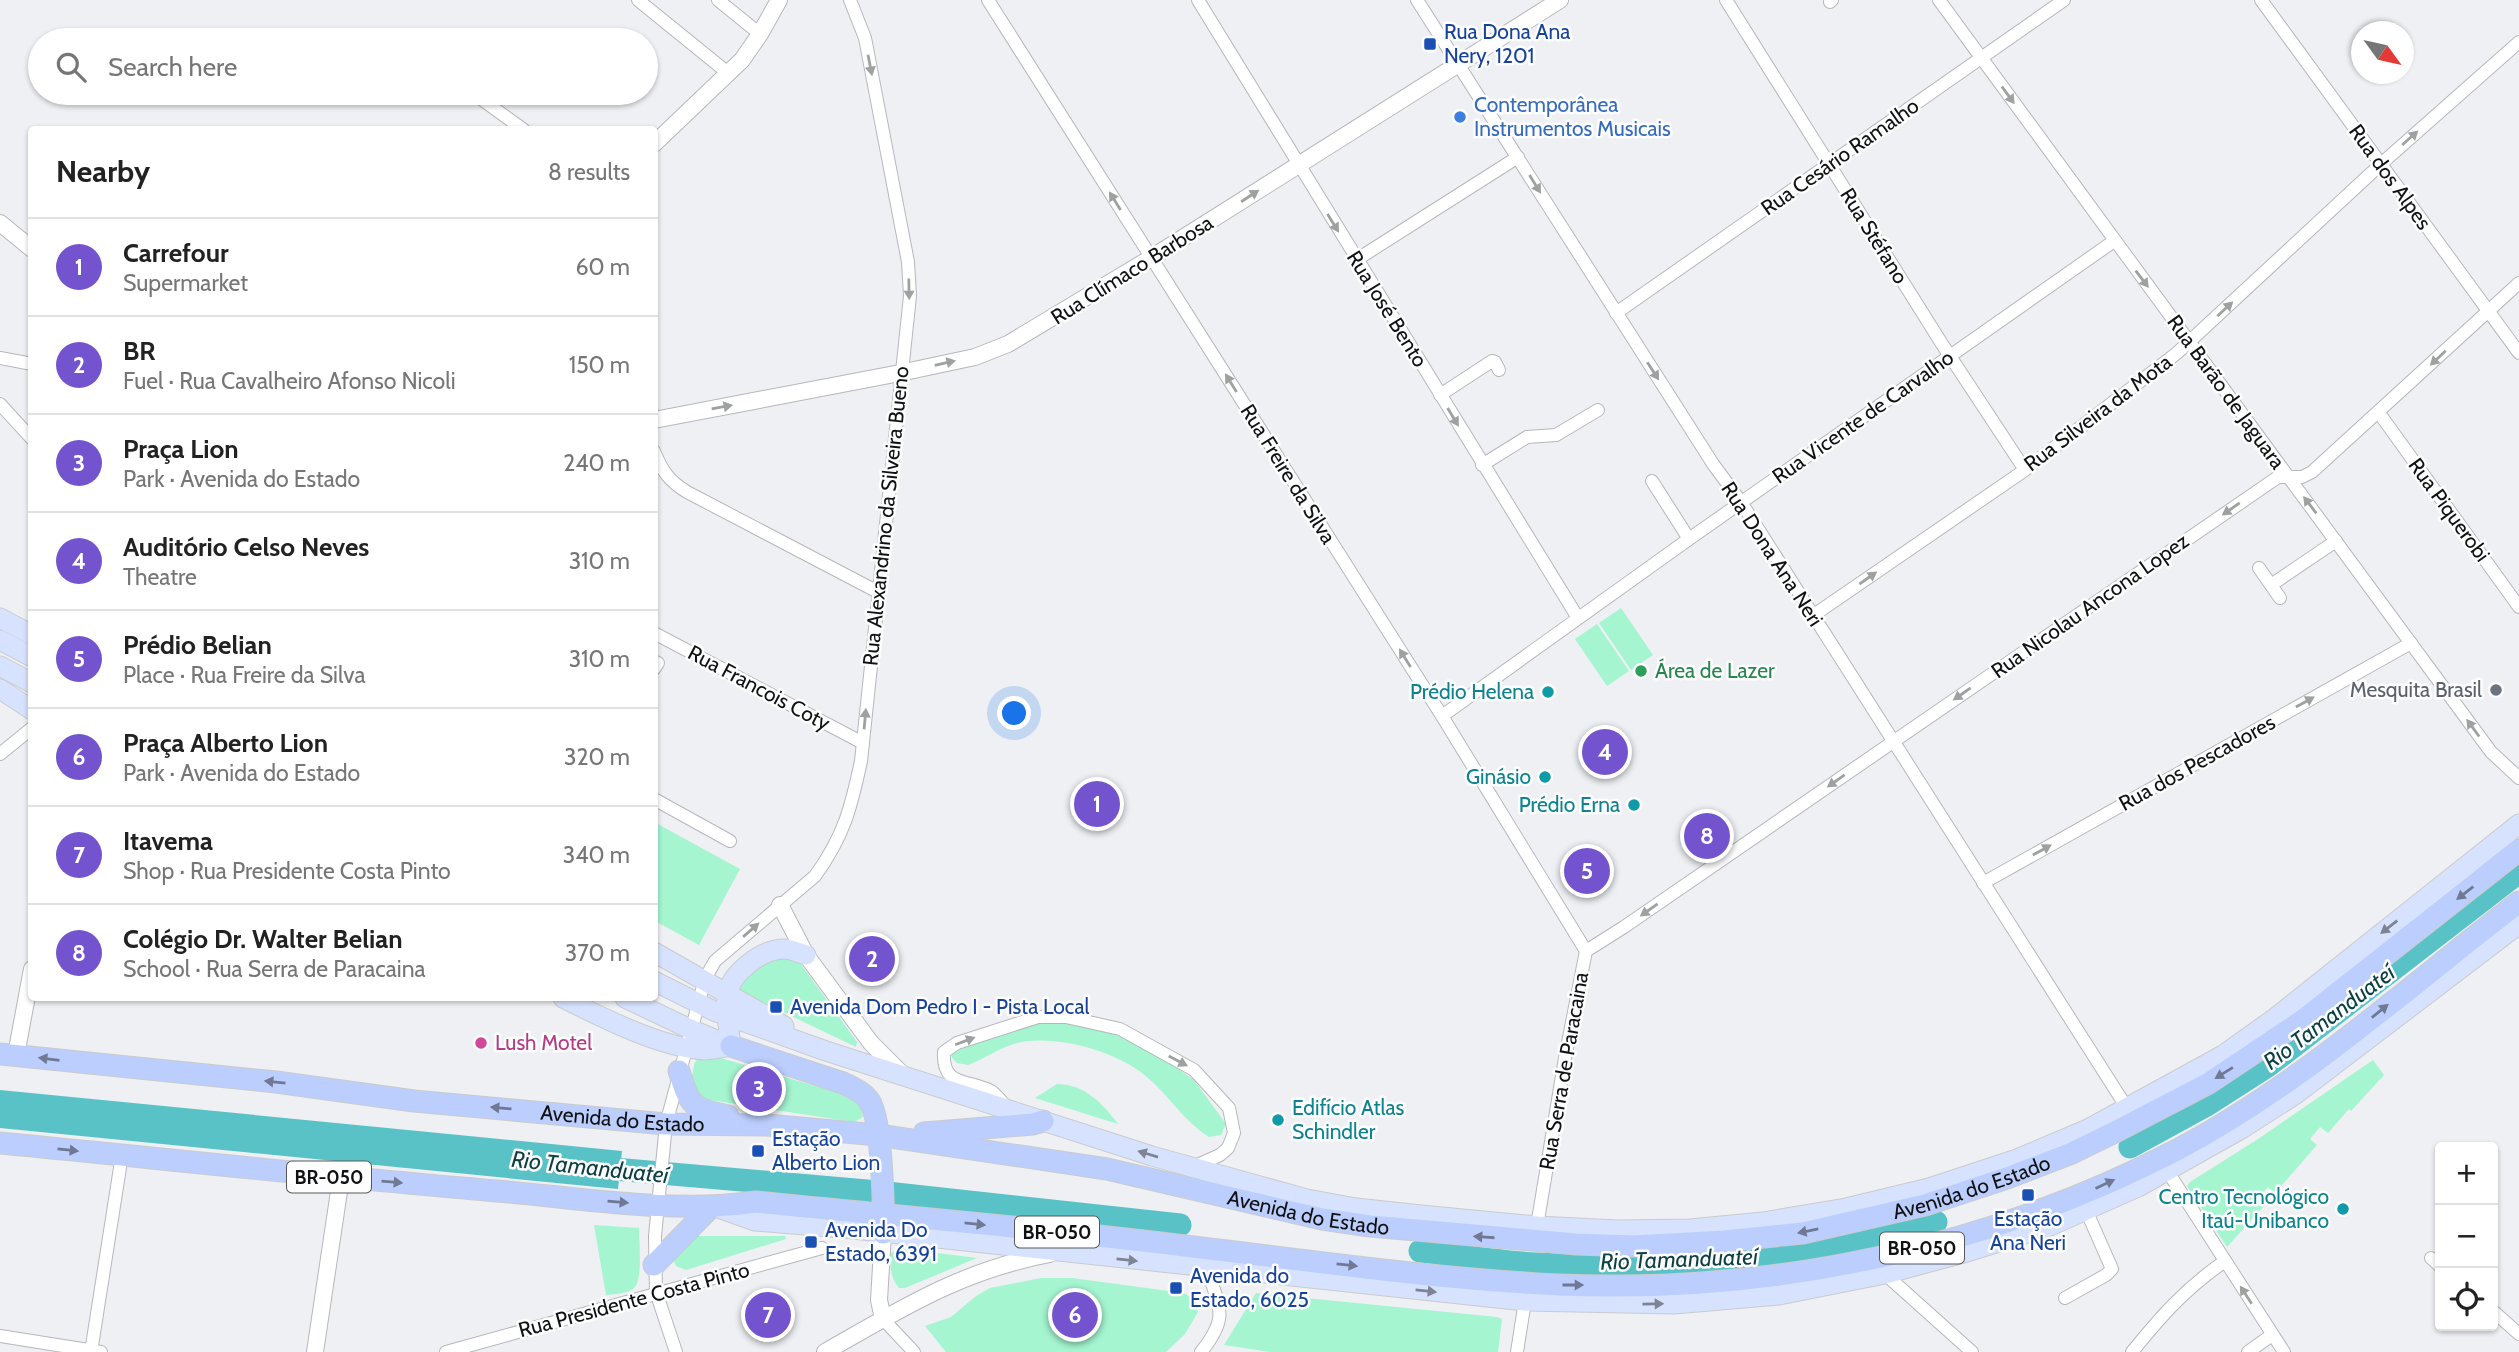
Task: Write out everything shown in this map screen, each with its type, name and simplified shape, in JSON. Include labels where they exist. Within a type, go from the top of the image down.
[{"type":"highway","name":"Avenida do Estado","points":[[8,1054],[276,1082],[414,1101],[665,1129],[767,1125],[878,1135],[1107,1169],[1296,1213],[1370,1226],[1610,1246],[1726,1241],[1804,1233],[1925,1205],[2072,1153],[2172,1104],[2251,1056],[2302,1020],[2519,850]]},
{"type":"highway","name":"Avenida do Estado","points":[[0,1143],[341,1178],[659,1199],[714,1207],[756,1202],[883,1224],[1114,1237],[1351,1265],[1561,1285],[1627,1285],[1777,1275],[1890,1255],[1948,1241],[2066,1202],[2176,1150],[2217,1128],[2346,1039],[2519,902]]},
{"type":"highway","points":[[732,1046],[844,1083],[869,1101],[878,1135],[883,1224]]},
{"type":"highway","points":[[679,1070],[687,1097],[703,1111],[767,1125]]},
{"type":"highway","points":[[912,1140],[926,1132],[1043,1121]]},
{"type":"highway","points":[[654,1265],[714,1207]]},
{"type":"main road","points":[[658,140],[742,60],[779,0]]},
{"type":"main road","name":"Rua Clímaco Barbosa","points":[[658,418],[900,373],[975,356],[1008,344],[1151,258],[1560,0]]},
{"type":"main road","points":[[0,223],[28,246]]},
{"type":"main road","points":[[0,618],[28,633]]},
{"type":"main road","points":[[0,640],[28,655]]},
{"type":"main road","points":[[0,666],[28,681]]},
{"type":"main road","points":[[0,689],[28,707]]},
{"type":"main road","name":"Avenida do Estado","points":[[826,1051],[1193,1167],[1307,1199],[1356,1208],[1537,1226],[1619,1230],[1690,1229],[1763,1222],[1846,1208],[1929,1188],[2017,1159],[2088,1129],[2222,1055],[2275,1018],[2519,824]]},
{"type":"main road","points":[[780,905],[802,949],[878,1051],[904,1075]]},
{"type":"main road","name":"Avenida do Estado","points":[[883,1224],[1059,1253],[1525,1301],[1618,1304],[1727,1301],[1779,1295],[1885,1274],[2050,1226],[2168,1172],[2243,1129],[2296,1094],[2519,924]]},
{"type":"main road","points":[[569,1001],[603,1018],[732,1046],[729,1016],[731,986],[745,954],[754,947],[779,939],[802,949]]},
{"type":"main road","points":[[658,955],[705,979],[731,986],[826,1051]]},
{"type":"main road","points":[[8,1054],[28,983]]},
{"type":"main road","points":[[658,983],[729,1016],[826,1051]]},
{"type":"main road","points":[[630,1001],[688,1038]]},
{"type":"main road","points":[[315,1352],[341,1178]]},
{"type":"main road","points":[[883,1224],[879,1300],[883,1319]]},
{"type":"main road","points":[[825,1352],[931,1292],[964,1277],[1013,1262],[1059,1253]]},
{"type":"street","points":[[638,0],[728,73]]},
{"type":"street","points":[[718,0],[760,34]]},
{"type":"street","name":"Rua Alexandrino da Silveira Bueno","points":[[705,979],[715,961],[815,876],[847,821],[861,761],[910,296],[908,262],[865,38],[850,0]]},
{"type":"street","name":"Rua Freire da Silva","points":[[988,0],[1441,716],[1586,951]]},
{"type":"street","name":"Rua José Bento","points":[[1198,0],[1578,618]]},
{"type":"street","name":"Rua Dona Ana Neri","points":[[1417,0],[2127,1108]]},
{"type":"street","name":"Rua Stéfano","points":[[1726,0],[2025,470]]},
{"type":"street","name":"Rua Barão de Jaguara","points":[[1940,0],[2491,752],[2519,778]]},
{"type":"street","name":"Rua Cesário Ramalho","points":[[1616,313],[2064,0]]},
{"type":"street","name":"Rua dos Alpes","points":[[2262,0],[2519,353]]},
{"type":"street","name":"Rua Silveira da Mota","points":[[1811,617],[2025,470],[2190,342],[2381,164],[2518,45]]},
{"type":"street","points":[[490,105],[518,126]]},
{"type":"street","points":[[1356,260],[1518,158]]},
{"type":"street","name":"Rua Vicente de Carvalho","points":[[1441,716],[2114,241]]},
{"type":"street","name":"Rua Nicolau Ancona Lopez","points":[[1892,742],[2278,477],[2302,477],[2312,472],[2519,283]]},
{"type":"street","points":[[0,358],[28,363]]},
{"type":"street","points":[[1440,395],[1492,361],[1499,370]]},
{"type":"street","points":[[0,404],[28,435]]},
{"type":"street","points":[[1482,465],[1527,437],[1556,435],[1598,410]]},
{"type":"street","name":"Rua Piquerobi","points":[[2379,413],[2519,607]]},
{"type":"street","points":[[658,460],[665,475],[687,492],[878,592]]},
{"type":"street","points":[[1652,481],[1689,539]]},
{"type":"street","points":[[2271,584],[2336,541]]},
{"type":"street","points":[[2259,568],[2280,598]]},
{"type":"street","name":"Rua Francois Coty","points":[[658,635],[863,743]]},
{"type":"street","name":"Rua dos Pescadores","points":[[1983,883],[2411,643]]},
{"type":"street","points":[[0,754],[28,731]]},
{"type":"street","name":"Rua Serra de Paracaina","points":[[1537,1226],[1564,1058],[1586,951],[1892,742]]},
{"type":"street","points":[[658,801],[730,841]]},
{"type":"street","points":[[676,1352],[656,1292],[654,1265],[659,1199],[665,1129],[705,979]]},
{"type":"street","points":[[1007,1108],[993,1092],[952,1078],[945,1070],[944,1052],[957,1043],[1038,1017],[1066,1017],[1120,1028],[1194,1070],[1229,1108],[1234,1133],[1228,1148],[1220,1155],[1193,1167]]},
{"type":"street","points":[[0,1336],[95,1352],[122,1155]]},
{"type":"street","points":[[2168,1172],[2284,1352]]},
{"type":"street","points":[[2065,1298],[2112,1269],[2086,1210]]},
{"type":"street","name":"Rua Presidente Costa Pinto","points":[[446,1352],[822,1248]]},
{"type":"street","points":[[2132,1352],[2172,1304],[2194,1283],[2225,1261]]},
{"type":"street","points":[[1200,1352],[1217,1331],[1221,1315],[1207,1268]]},
{"type":"street","points":[[1885,1274],[1972,1352]]},
{"type":"street","points":[[1517,1352],[1525,1301]]},
{"type":"street","points":[[2498,1315],[2519,1334]]},
{"type":"street","points":[[883,1319],[914,1352]]},
{"type":"street","points":[[2248,1352],[2272,1335]]},
{"type":"green space","points":[[1621,608],[1653,655],[1631,670],[1599,623]]},
{"type":"green space","points":[[1597,624],[1629,671],[1607,686],[1575,639]]},
{"type":"green space","points":[[658,824],[740,869],[699,945],[658,923]]},
{"type":"green space","points":[[782,955],[800,963],[857,1042],[856,1047],[739,991],[739,984],[750,971]]},
{"type":"green space","points":[[1043,1022],[1097,1028],[1147,1047],[1194,1080],[1226,1124],[1221,1135],[1209,1137],[1200,1130],[1135,1068],[1086,1047],[1032,1041],[1010,1045],[968,1065],[957,1063],[952,1058],[952,1054],[971,1043]]},
{"type":"green space","points":[[711,1055],[849,1096],[860,1104],[863,1117],[854,1122],[703,1099],[691,1085],[694,1064],[700,1056]]},
{"type":"green space","points":[[2373,1060],[2384,1075],[2328,1133],[2320,1127],[2310,1139],[2317,1145],[2275,1193],[2268,1187],[2257,1199],[2264,1206],[2227,1247],[2187,1186],[2190,1182]]},
{"type":"green space","points":[[1057,1084],[1076,1087],[1092,1096],[1118,1124],[1035,1098]]},
{"type":"green space","points":[[594,1225],[639,1228],[639,1277],[631,1290],[606,1295]]},
{"type":"green space","points":[[691,1236],[785,1236],[786,1239],[686,1270],[676,1266],[672,1258]]},
{"type":"green space","points":[[898,1249],[977,1258],[905,1288],[899,1288],[892,1276],[891,1263],[891,1253]]},
{"type":"green space","points":[[1041,1278],[1072,1278],[1184,1293],[1193,1299],[1198,1312],[1185,1334],[1166,1352],[946,1352],[925,1326],[951,1317],[990,1288]]},
{"type":"green space","points":[[1256,1293],[1497,1317],[1502,1319],[1498,1352],[1270,1352],[1224,1345]]},
{"type":"water","name":"Rio Tamanduateí","points":[[0,1090],[622,1151],[618,1189],[0,1128]]},
{"type":"waterway","name":"Rio Tamanduateí","points":[[2130,1147],[2205,1106],[2269,1065],[2519,872]]},
{"type":"waterway","name":"Rio Tamanduateí","points":[[591,1167],[878,1192],[1180,1225]]},
{"type":"waterway","name":"Rio Tamanduateí","points":[[1420,1251],[1536,1264],[1687,1264],[1838,1246],[1936,1222]]},
{"type":"place","name":"Rua Dona Ana Nery, 1201","points":[[1430,44]]},
{"type":"place","name":"Contemporânea Instrumentos Musicais","points":[[1460,117]]},
{"type":"place","name":"Área de Lazer","points":[[1641,671]]},
{"type":"place","name":"Mesquita Brasil","points":[[2496,690]]},
{"type":"place","name":"Prédio Helena","points":[[1548,692]]},
{"type":"place","name":"Auditório Celso Neves","points":[[1605,752]]},
{"type":"place","name":"Ginásio","points":[[1545,777]]},
{"type":"place","name":"Carrefour","points":[[1097,804]]},
{"type":"place","name":"Prédio Erna","points":[[1634,805]]},
{"type":"place","name":"Colégio Dr. Walter Belian","points":[[1707,836]]},
{"type":"place","name":"Prédio Belian","points":[[1587,871]]},
{"type":"place","name":"BR","points":[[872,959]]},
{"type":"place","name":"Avenida Dom Pedro I - Pista Local","points":[[776,1007]]},
{"type":"place","name":"Lush Motel","points":[[481,1043]]},
{"type":"place","name":"Praça Lion","points":[[759,1089]]},
{"type":"place","name":"Edifício Atlas Schindler","points":[[1278,1120]]},
{"type":"place","name":"Estação Alberto Lion","points":[[758,1151]]},
{"type":"place","name":"Estação Ana Neri","points":[[2028,1195]]},
{"type":"place","name":"Centro Tecnológico Itaú-Unibanco","points":[[2343,1209]]},
{"type":"place","name":"Avenida Do Estado, 6391","points":[[811,1242]]},
{"type":"place","name":"Avenida do Estado, 6025","points":[[1176,1288]]},
{"type":"place","name":"Itavema","points":[[768,1315]]},
{"type":"place","name":"Praça Alberto Lion","points":[[1075,1315]]}]
